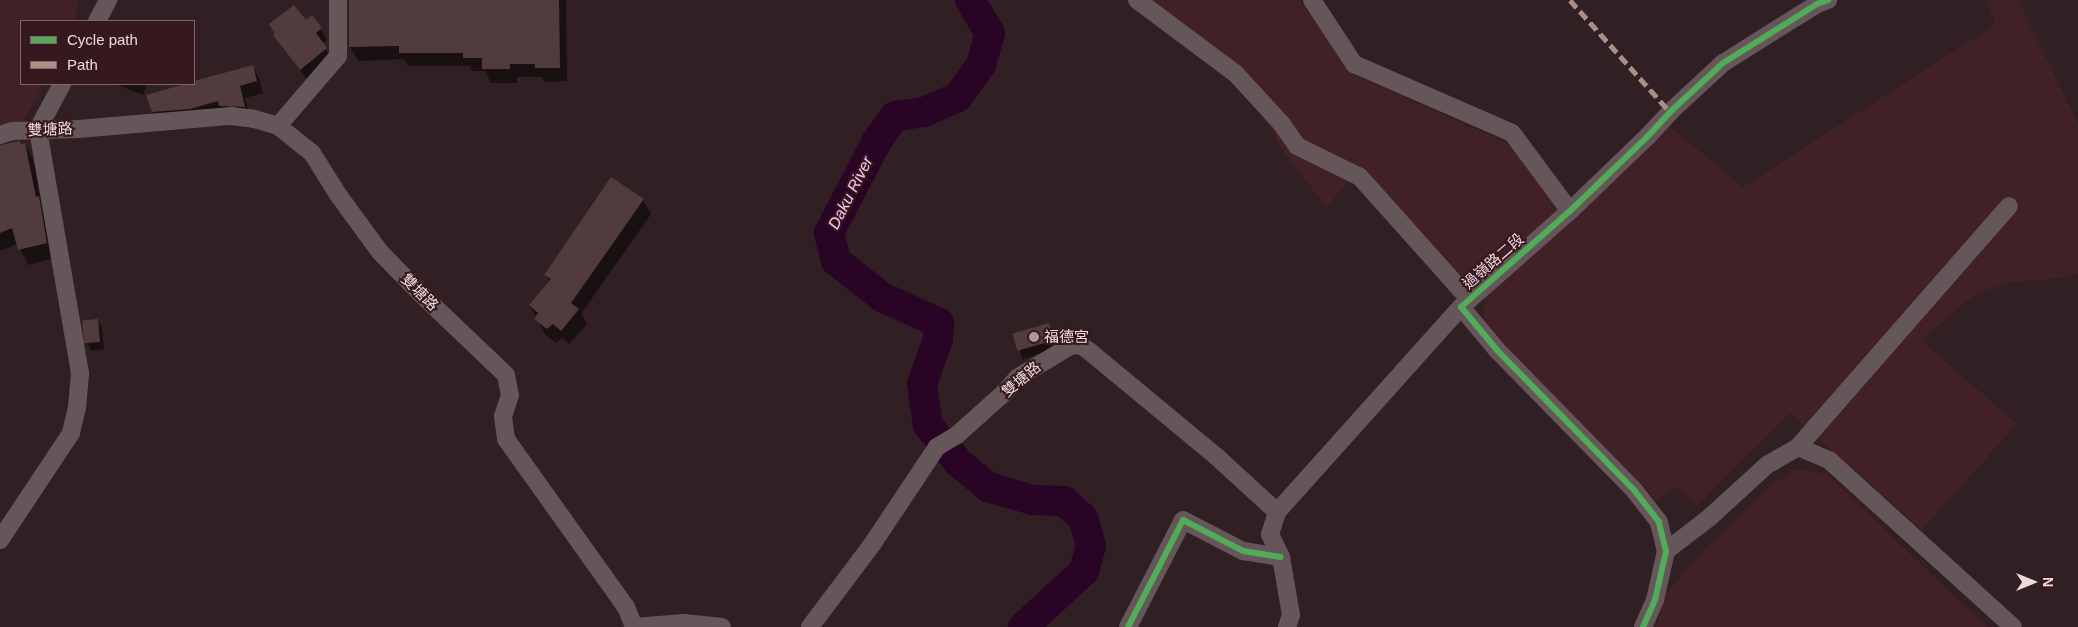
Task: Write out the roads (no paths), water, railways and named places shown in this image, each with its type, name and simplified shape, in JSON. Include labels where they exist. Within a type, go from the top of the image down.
[{"type":"street","points":[[98,20],[108,0]]},
{"type":"street","points":[[278,126],[338,56],[338,0]]},
{"type":"street","points":[[1137,0],[1235,73],[1281,123],[1297,146],[1360,177],[1465,303],[1276,512],[1270,534],[1281,558],[1291,614],[1287,627]]},
{"type":"street","points":[[1312,0],[1354,64],[1512,133],[1570,211]]},
{"type":"street","name":"過嶺路二段","points":[[1643,627],[1655,600],[1666,551],[1659,522],[1635,491],[1497,350],[1465,303],[1570,211],[1723,62],[1817,4],[1828,0]]},
{"type":"street","points":[[0,540],[71,433],[77,408],[80,373],[38,129],[61,85]]},
{"type":"street","name":"雙塘路","points":[[0,135],[12,130],[78,128],[231,116],[254,119],[278,126],[312,153],[339,196],[380,252],[506,375],[510,395],[504,417],[506,439],[626,607],[634,627],[684,623],[722,627]]},
{"type":"street","points":[[1666,551],[1710,517],[1767,465],[1798,447],[2009,206]]},
{"type":"street","name":"雙塘路","points":[[810,627],[874,543],[937,447],[957,435],[1033,366],[1072,345],[1082,346],[1217,457],[1276,512]]},
{"type":"street","points":[[1798,447],[1829,460],[2013,627]]},
{"type":"street","points":[[1128,627],[1183,520],[1243,551],[1281,558]]},
{"type":"waterway","name":"Daku River","points":[[970,0],[990,33],[981,65],[958,97],[924,112],[895,116],[877,141],[829,233],[836,261],[882,297],[939,323],[938,339],[922,384],[928,425],[958,462],[988,487],[1033,500],[1064,501],[1083,518],[1091,546],[1084,571],[1023,627]]},
{"type":"place","name":"福德宮","points":[[1034,337]]}]
